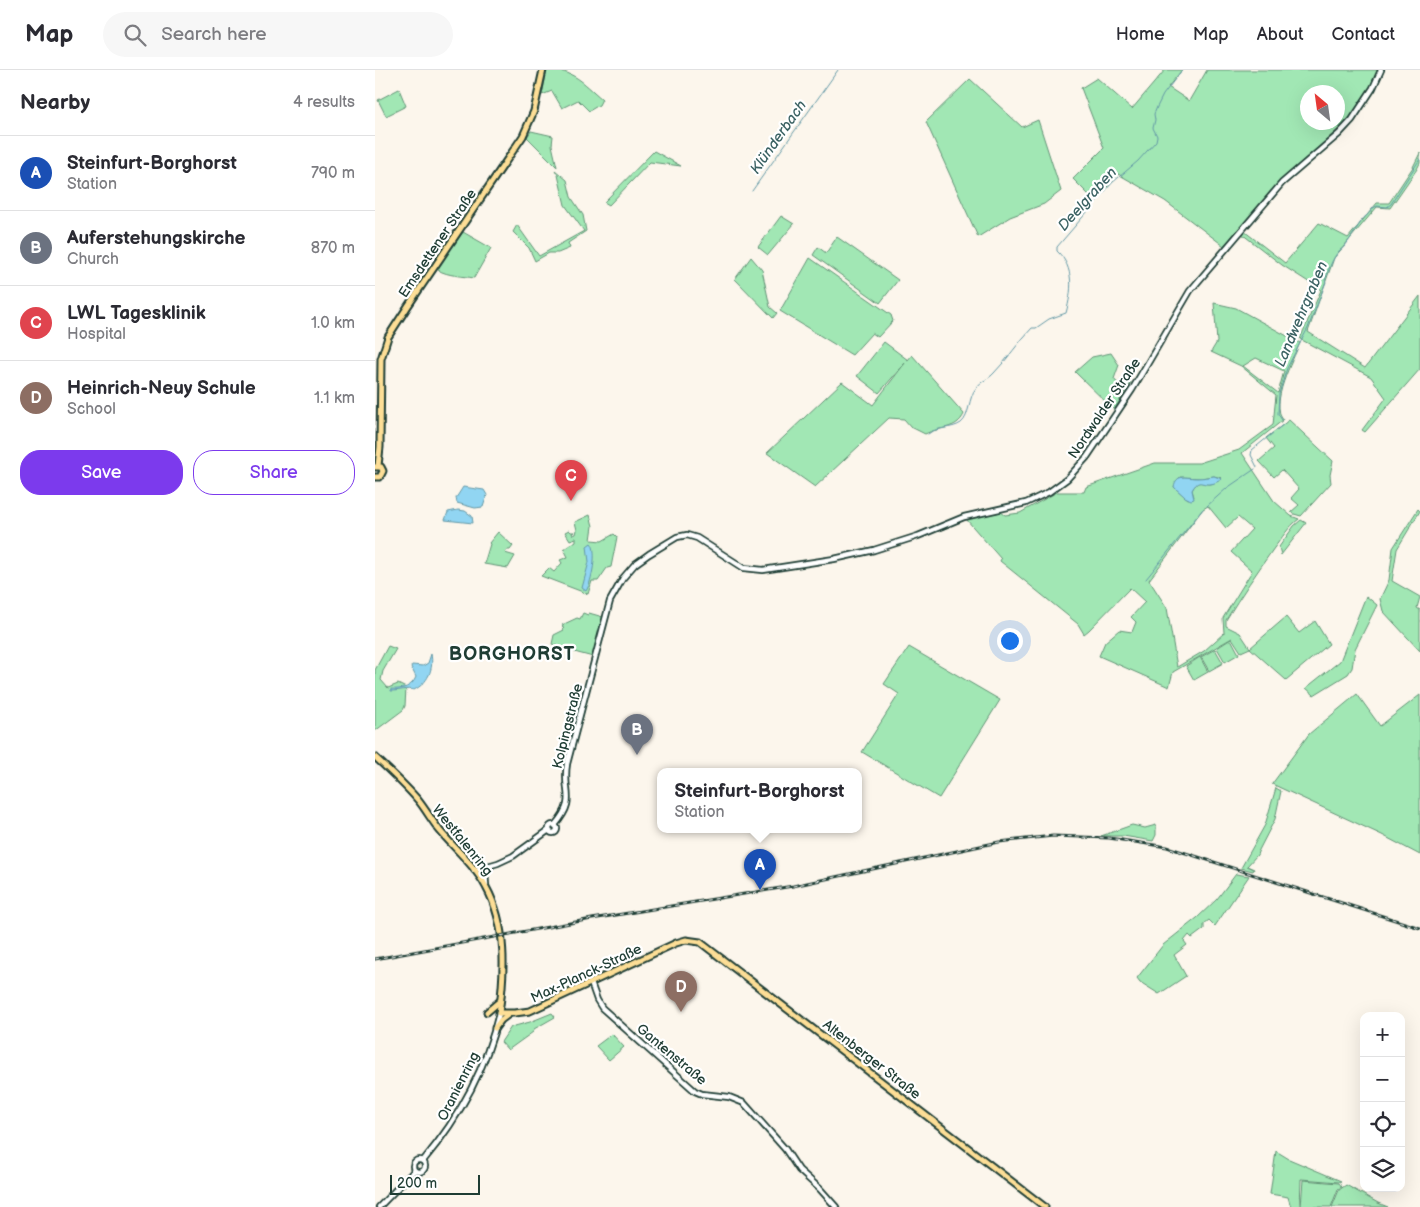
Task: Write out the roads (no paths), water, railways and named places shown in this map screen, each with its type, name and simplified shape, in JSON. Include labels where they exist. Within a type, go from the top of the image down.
[{"type":"main road","name":"Emsdettener Straße","points":[[375,478],[383,474],[382,469],[377,466],[380,448],[380,369],[383,348],[392,330],[523,136],[534,111],[543,70]]},
{"type":"main road","name":"Westfalenring","points":[[375,756],[418,800],[438,829],[474,870],[486,887],[497,916],[502,938],[504,971],[499,1013]]},
{"type":"main road","name":"Altenberger Straße","points":[[680,942],[689,940],[700,942],[1045,1207]]},
{"type":"main road","name":"Max-Planck-Straße","points":[[499,1013],[509,1014],[530,1011],[680,942]]},
{"type":"main road","points":[[487,1012],[501,1000]]},
{"type":"main road","points":[[495,1028],[509,1014]]},
{"type":"street","name":"Nordwalder Straße","points":[[610,601],[623,578],[635,564],[654,550],[684,535],[697,538],[745,568],[763,570],[867,552],[918,536],[964,517],[1026,503],[1056,487],[1076,470],[1099,440],[1132,390],[1193,287],[1282,184],[1339,134],[1352,120],[1373,88],[1381,70]]},
{"type":"street","name":"Kolpingstraße","points":[[474,870],[513,856],[549,830],[550,826],[555,825],[564,813],[569,797],[566,775],[567,764],[610,601]]},
{"type":"street","points":[[486,887],[485,871],[492,865]]},
{"type":"street","name":"Gantenstraße","points":[[591,983],[602,1008],[695,1091],[702,1094],[729,1097],[744,1103],[785,1149],[799,1170],[836,1207]]},
{"type":"street","name":"Oranienring","points":[[423,1161],[447,1131],[467,1099],[481,1069],[499,1013]]},
{"type":"street","name":"Oranienring","points":[[414,1171],[412,1167],[413,1162],[417,1160],[423,1161]]},
{"type":"street","name":"Oranienring","points":[[414,1171],[419,1173],[423,1171],[425,1166],[423,1161]]},
{"type":"street","name":"Oranienring","points":[[379,1207],[414,1171]]},
{"type":"water","points":[[1214,476],[1222,479],[1212,484],[1198,483],[1192,490],[1194,499],[1191,500],[1174,487],[1180,478]]},
{"type":"water","points":[[463,487],[484,490],[487,495],[483,507],[475,508],[457,503],[456,498]]},
{"type":"water","points":[[465,511],[472,516],[473,523],[445,520],[448,512]]},
{"type":"water","points":[[591,543],[594,552],[593,566],[586,591],[582,588],[589,562],[587,546]]},
{"type":"water","points":[[431,654],[431,670],[423,684],[414,690],[391,691],[391,689],[403,688],[412,683],[416,677],[411,667],[412,665],[423,666],[428,663]]},
{"type":"waterway","name":"Klünderbach","points":[[752,191],[838,70]]},
{"type":"waterway","name":"Deelgraben","points":[[928,434],[961,423],[966,416],[973,392],[999,368],[1032,328],[1036,328],[1049,319],[1066,313],[1071,280],[1067,265],[1057,251],[1057,247],[1112,183],[1138,161],[1156,141],[1157,136],[1153,128],[1154,114],[1163,95],[1182,70]]},
{"type":"waterway","name":"Landwehrgraben","points":[[1282,420],[1278,414],[1279,394],[1287,368],[1308,328],[1332,261],[1373,208],[1377,206],[1387,207],[1391,204],[1420,159]]},
{"type":"waterway","name":"Landwehrgraben","points":[[1257,467],[1251,455],[1252,450],[1284,424]]},
{"type":"waterway","name":"Landwehrgraben","points":[[1207,506],[1227,488],[1255,469]]},
{"type":"waterway","name":"Landwehrgraben","points":[[1146,579],[1203,509]]},
{"type":"railway","points":[[375,959],[592,919],[793,886],[999,842],[1053,836],[1109,838],[1167,847],[1420,928]]},
{"type":"place","name":"LWL Tagesklinik","points":[[571,501]]},
{"type":"place","name":"Auferstehungskirche","points":[[637,755]]},
{"type":"place","name":"Steinfurt-Borghorst","points":[[760,890]]},
{"type":"place","name":"Heinrich-Neuy Schule","points":[[681,1012]]},
{"type":"district","name":"BORGHORST","points":[[512,653]]}]
